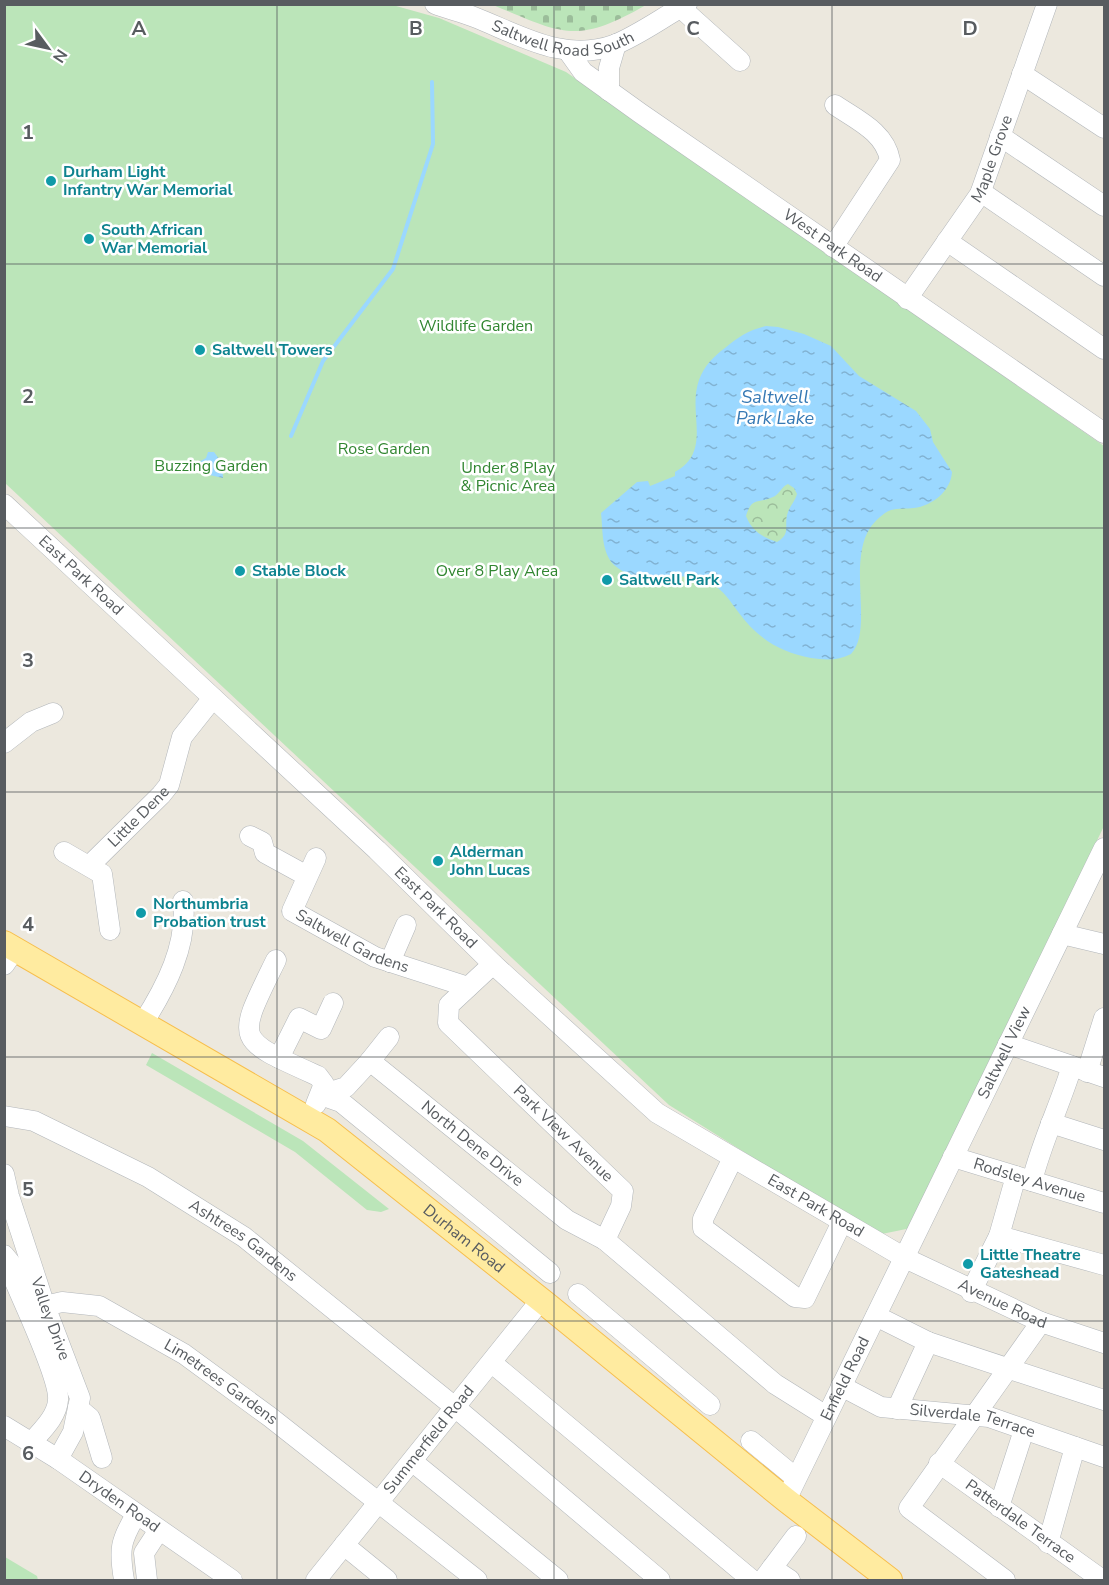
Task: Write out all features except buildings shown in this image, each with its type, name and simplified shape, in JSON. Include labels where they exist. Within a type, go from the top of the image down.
[{"type":"main road","name":"Durham Road","points":[[8,952],[143,1023],[327,1130],[542,1300],[786,1500],[890,1581]]},
{"type":"street","name":"Saltwell Road South","points":[[435,4],[474,17],[546,47],[568,51],[594,51],[616,44],[684,6]]},
{"type":"street","name":"Maple Grove","points":[[907,299],[981,192],[1047,4]]},
{"type":"street","points":[[684,6],[740,61]]},
{"type":"street","points":[[609,91],[609,68],[616,44]]},
{"type":"street","name":"West Park Road","points":[[568,51],[575,64],[609,91],[1104,433]]},
{"type":"street","points":[[1022,74],[1104,128]]},
{"type":"street","points":[[833,247],[890,160],[888,147],[880,136],[835,105]]},
{"type":"street","points":[[1000,136],[1104,206]]},
{"type":"street","points":[[981,192],[1104,276]]},
{"type":"street","points":[[947,241],[1104,349]]},
{"type":"street","name":"East Park Road","points":[[4,504],[377,850],[493,964],[657,1113],[905,1258]]},
{"type":"street","name":"Little Dene","points":[[89,866],[161,795],[172,775],[182,737],[206,691]]},
{"type":"street","points":[[4,743],[31,722],[53,712]]},
{"type":"street","points":[[250,836],[262,842],[266,852],[307,876]]},
{"type":"street","name":"Saltwell View","points":[[905,1258],[1104,848]]},
{"type":"street","points":[[64,852],[102,874],[110,930]]},
{"type":"street","name":"Saltwell Gardens","points":[[316,858],[292,911],[390,962],[468,987]]},
{"type":"street","points":[[143,1023],[176,960],[183,922],[183,901]]},
{"type":"street","points":[[390,962],[406,925]]},
{"type":"street","points":[[1062,934],[1104,944]]},
{"type":"street","points":[[276,960],[248,1017],[248,1029],[250,1039],[258,1047],[318,1076],[324,1084],[321,1095],[307,1118]]},
{"type":"street","name":"Park View Avenue","points":[[493,964],[449,1005],[448,1023],[623,1191],[621,1206],[605,1240]]},
{"type":"street","points":[[279,1058],[299,1018],[321,1029],[333,1003]]},
{"type":"street","points":[[971,1292],[1051,1123],[1088,1072],[1104,1018]]},
{"type":"street","points":[[321,1095],[346,1087],[389,1037]]},
{"type":"street","points":[[1008,1044],[1088,1072]]},
{"type":"street","name":"North Dene Drive","points":[[370,1061],[567,1220],[605,1240]]},
{"type":"street","points":[[321,1095],[341,1102],[550,1273]]},
{"type":"street","name":"Ashtrees Gardens","points":[[4,1116],[34,1121],[138,1172],[225,1225],[282,1266],[456,1408],[660,1581]]},
{"type":"street","points":[[1051,1123],[1104,1140]]},
{"type":"street","name":"Rodsley Avenue","points":[[953,1157],[1104,1203]]},
{"type":"street","points":[[733,1158],[703,1218],[703,1228],[795,1297],[805,1298],[842,1222]]},
{"type":"street","name":"Valley Drive","points":[[4,1174],[45,1306],[78,1388],[78,1408],[73,1432],[58,1459]]},
{"type":"street","points":[[999,1236],[1104,1265]]},
{"type":"street","points":[[605,1240],[775,1384],[826,1416]]},
{"type":"street","points":[[4,1255],[45,1306]]},
{"type":"street","name":"Valley Drive","points":[[4,1255],[55,1379],[58,1401],[51,1420],[31,1443]]},
{"type":"street","name":"Avenue Road","points":[[905,1258],[971,1292],[1041,1323],[1104,1342]]},
{"type":"street","name":"Enfield Road","points":[[786,1500],[905,1258]]},
{"type":"street","points":[[578,1294],[710,1405]]},
{"type":"street","name":"Summerfield Road","points":[[316,1581],[542,1300]]},
{"type":"street","name":"Limetrees Gardens","points":[[45,1306],[62,1302],[99,1305],[184,1354],[380,1502],[477,1581]]},
{"type":"street","points":[[876,1316],[928,1342],[1104,1400]]},
{"type":"street","points":[[1005,1581],[909,1508],[1041,1323]]},
{"type":"street","points":[[897,1409],[928,1342]]},
{"type":"street","points":[[492,1363],[752,1581]]},
{"type":"street","name":"Silverdale Terrace","points":[[841,1386],[881,1407],[974,1415],[1104,1457]]},
{"type":"street","points":[[78,1408],[90,1418],[102,1458]]},
{"type":"street","name":"Dryden Road","points":[[4,1426],[58,1459],[232,1581]]},
{"type":"street","points":[[999,1507],[1024,1430]]},
{"type":"street","points":[[751,1441],[796,1478]]},
{"type":"street","points":[[1048,1543],[1075,1448]]},
{"type":"street","points":[[413,1462],[558,1581]]},
{"type":"street","name":"Patterdale Terrace","points":[[939,1463],[1048,1543],[1102,1575]]},
{"type":"street","points":[[124,1581],[120,1557],[122,1538],[136,1515]]},
{"type":"street","points":[[147,1581],[144,1553],[159,1530]]},
{"type":"street","points":[[790,1581],[768,1574],[796,1536]]},
{"type":"street","points":[[344,1545],[387,1581]]},
{"type":"green space","name":"Saltwell Park","points":[[389,4],[439,18],[566,72],[1104,446],[1104,826],[911,1228],[877,1235],[669,1105],[5,483],[4,5]]},
{"type":"green space","points":[[493,5],[646,5],[602,26],[570,31],[537,23]]},
{"type":"green space","points":[[788,484],[797,494],[788,512],[786,532],[777,542],[758,533],[746,516],[753,503],[775,496]]},
{"type":"green space","points":[[152,1053],[303,1141],[389,1209],[381,1212],[367,1210],[295,1152],[146,1065]]},
{"type":"green space","points":[[5,1557],[37,1576],[38,1580],[5,1580]]},
{"type":"water","name":"Saltwell Park Lake","points":[[766,326],[804,334],[831,346],[859,376],[916,411],[930,429],[933,442],[952,472],[948,485],[934,501],[921,507],[891,510],[870,528],[861,560],[861,613],[857,643],[851,654],[841,658],[811,658],[780,648],[754,630],[723,593],[711,583],[700,578],[650,578],[625,573],[610,560],[605,547],[601,513],[637,482],[648,481],[650,486],[675,476],[675,472],[693,453],[697,430],[696,393],[704,370],[713,358],[734,340]],"holes":[[[788,484],[797,494],[788,512],[786,532],[782,539],[777,542],[758,533],[746,516],[753,503],[775,496]]]},
{"type":"water","points":[[208,452],[214,452],[222,463],[223,478],[196,472],[199,462],[206,458]]},
{"type":"waterway","points":[[291,436],[323,361],[393,269],[433,144],[432,82]]},
{"type":"place","name":"Durham Light Infantry War Memorial","points":[[51,181]]},
{"type":"place","name":"South African War Memorial","points":[[89,239]]},
{"type":"place","name":"Saltwell Towers","points":[[200,350]]},
{"type":"place","name":"Stable Block","points":[[240,571]]},
{"type":"place","name":"Saltwell Park","points":[[607,580]]},
{"type":"place","name":"Alderman John Lucas","points":[[438,861]]},
{"type":"place","name":"Northumbria Probation trust","points":[[141,913]]},
{"type":"place","name":"Little Theatre Gateshead","points":[[968,1264]]},
{"type":"park label","name":"Wildlife Garden","points":[[476,326]]},
{"type":"park label","name":"Rose Garden","points":[[384,449]]},
{"type":"park label","name":"Buzzing Garden","points":[[211,466]]},
{"type":"park label","name":"Under 8 Play & Picnic Area","points":[[508,477]]},
{"type":"park label","name":"Over 8 Play Area","points":[[497,571]]}]
